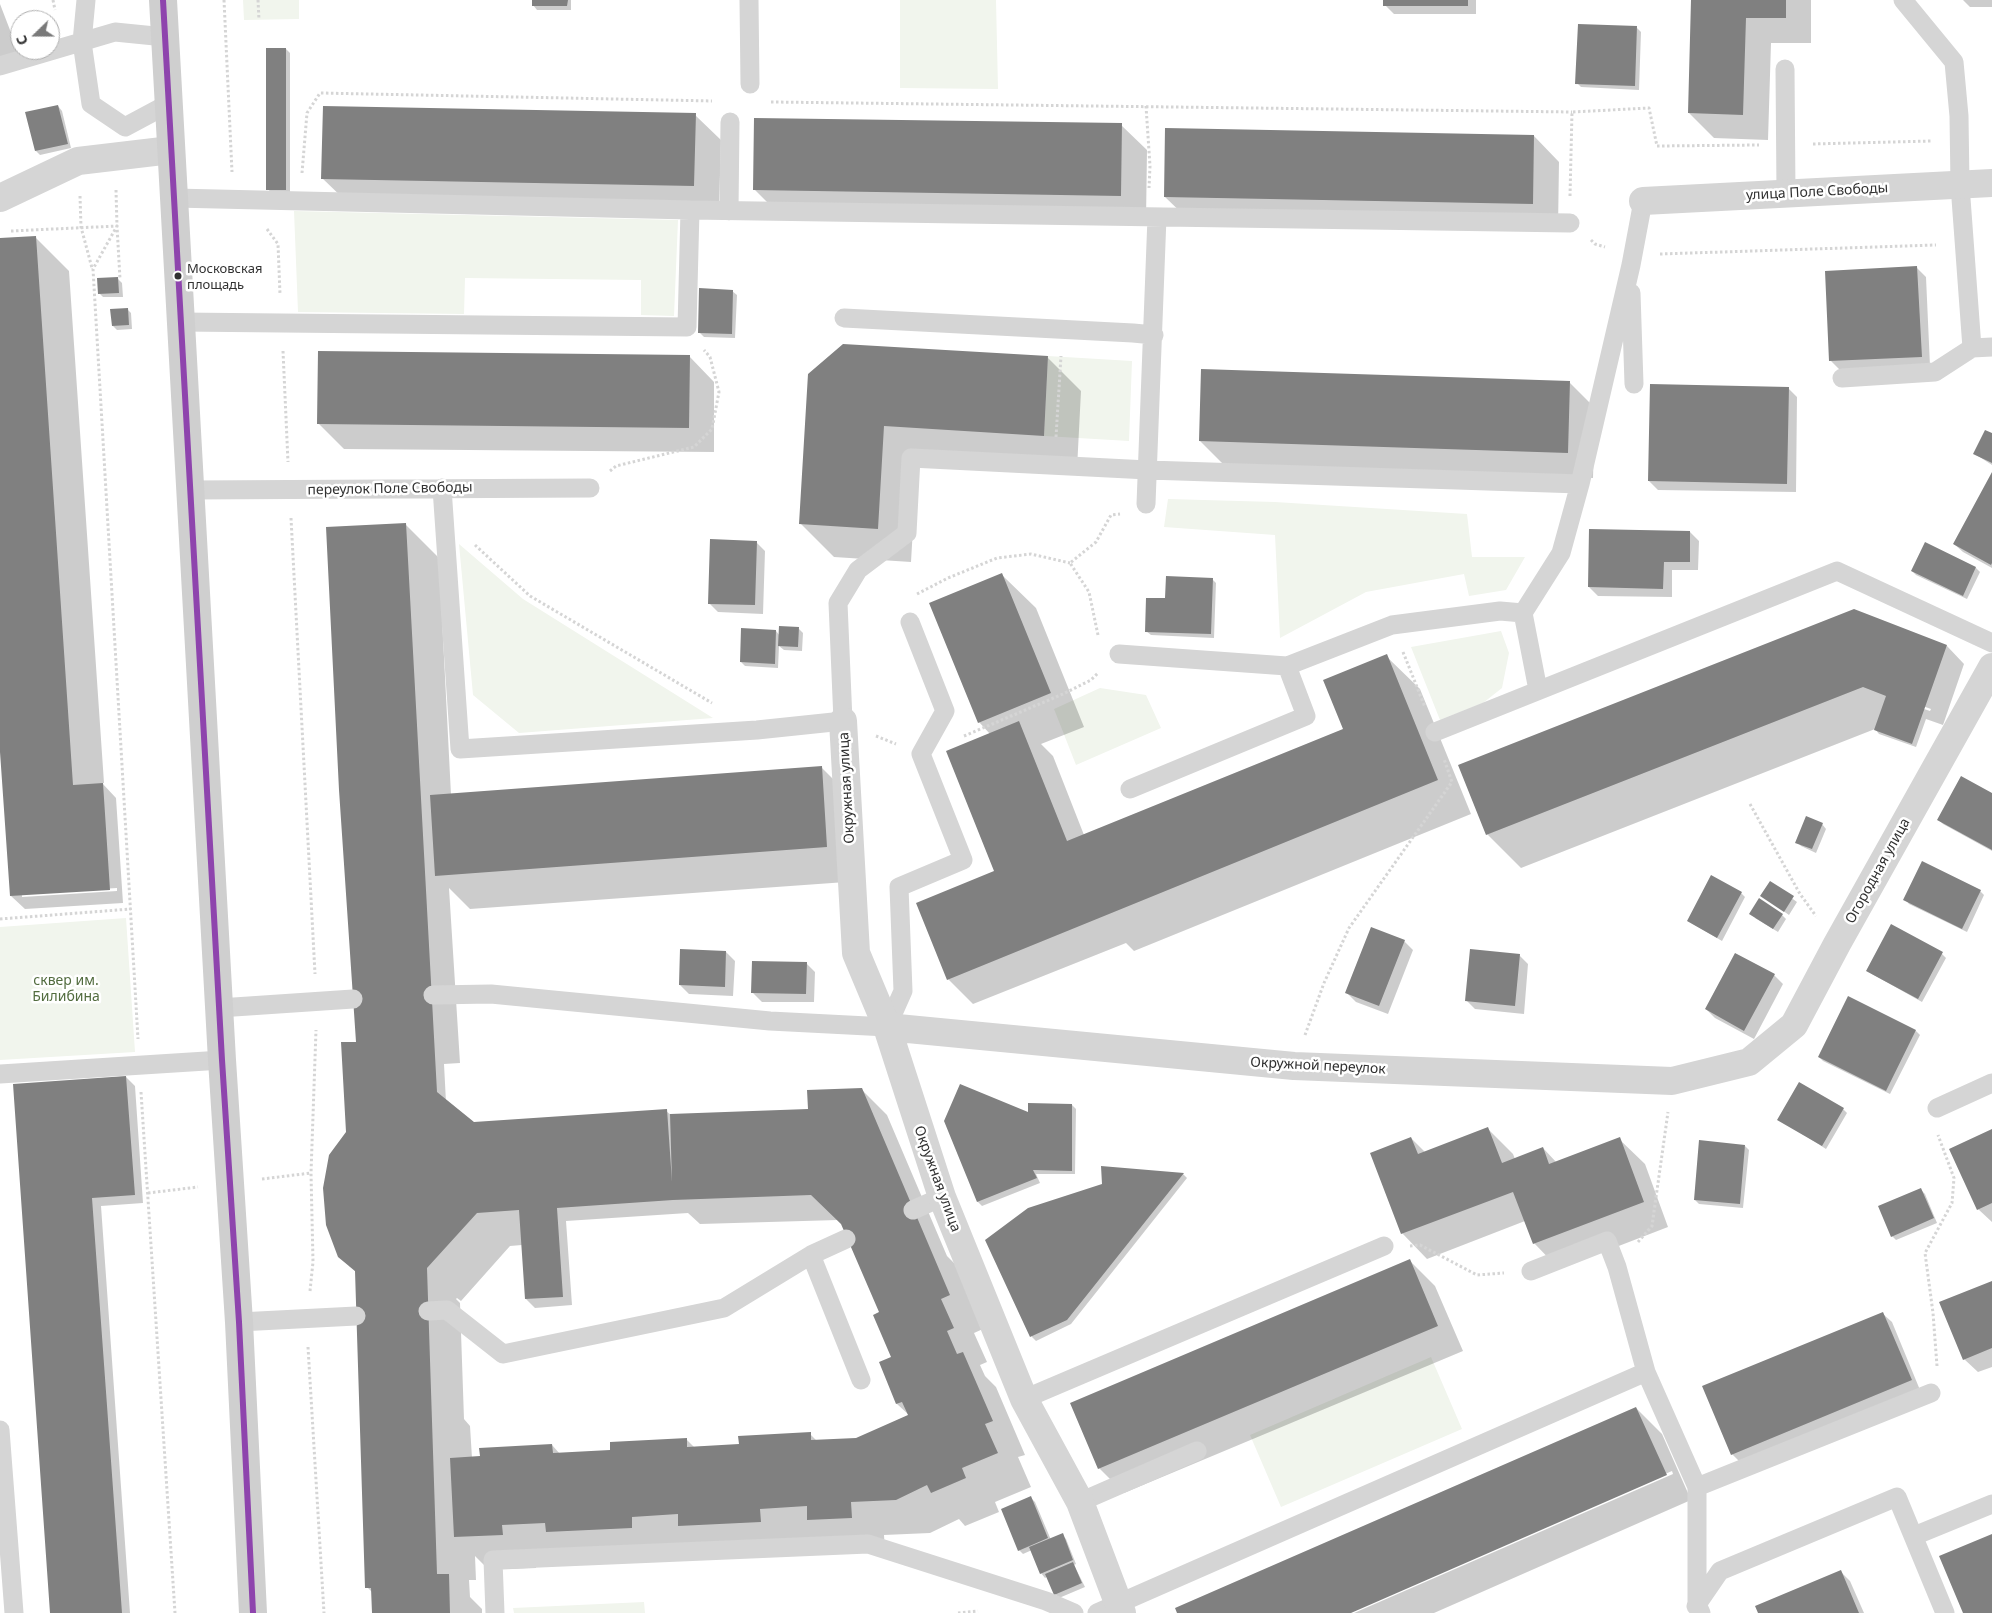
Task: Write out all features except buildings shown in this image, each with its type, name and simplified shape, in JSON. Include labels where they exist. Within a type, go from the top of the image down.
[{"type":"main road","points":[[162,0],[222,1060],[239,1322],[253,1613]]},
{"type":"street","points":[[0,198],[78,161],[171,150]]},
{"type":"street","name":"улица Поле Свободы","points":[[1642,201],[1992,183]]},
{"type":"street","name":"Огородная улица","points":[[1749,1062],[1794,1025],[1837,944],[1992,667]]},
{"type":"street","name":"Окружная улица","points":[[843,720],[856,953],[887,1027],[942,1197],[1024,1399],[1080,1502],[1112,1610]]},
{"type":"street","name":"Окружной переулок","points":[[887,1027],[1294,1066],[1672,1082],[1749,1062]]},
{"type":"lane","points":[[86,0],[82,42],[91,104],[125,127],[168,104]]},
{"type":"lane","points":[[749,0],[750,84]]},
{"type":"lane","points":[[1903,0],[1954,62],[1959,116],[1960,185],[1972,348]]},
{"type":"lane","points":[[0,66],[116,32],[164,37]]},
{"type":"lane","points":[[1785,69],[1786,193]]},
{"type":"lane","points":[[729,211],[730,122]]},
{"type":"lane","points":[[174,198],[729,211],[1570,223]]},
{"type":"lane","points":[[1538,690],[1523,613],[1561,553],[1580,484],[1631,266],[1642,201]]},
{"type":"lane","points":[[180,322],[687,328],[690,210]]},
{"type":"lane","points":[[1146,504],[1154,335],[1157,217]]},
{"type":"lane","points":[[1631,266],[1634,384]]},
{"type":"lane","points":[[844,318],[1154,335]]},
{"type":"lane","points":[[1842,378],[1935,372],[1972,348],[1992,347]]},
{"type":"lane","points":[[442,488],[460,749],[757,730],[843,720],[838,603],[858,570],[907,533],[910,458],[1148,470],[1580,484]]},
{"type":"lane","name":"переулок Поле Свободы","points":[[190,490],[590,488]]},
{"type":"lane","points":[[1435,732],[1837,571],[1992,643]]},
{"type":"lane","points":[[1119,654],[1287,666],[1392,626],[1500,610],[1523,613]]},
{"type":"lane","points":[[433,995],[491,994],[770,1021],[887,1027],[903,991],[899,887],[963,860],[921,754],[945,711],[910,622]]},
{"type":"lane","points":[[1130,789],[1306,716],[1287,666]]},
{"type":"lane","points":[[219,1008],[353,999]]},
{"type":"lane","points":[[0,1074],[222,1060]]},
{"type":"lane","points":[[1937,1108],[1992,1083]]},
{"type":"lane","points":[[913,1210],[942,1197]]},
{"type":"lane","points":[[428,1311],[447,1310],[503,1354],[724,1308],[811,1255],[846,1238]]},
{"type":"lane","points":[[1531,1270],[1607,1241],[1617,1267],[1646,1372],[1697,1487],[1696,1610]]},
{"type":"lane","points":[[1024,1399],[1384,1246]]},
{"type":"lane","points":[[811,1255],[861,1380]]},
{"type":"lane","points":[[239,1322],[356,1316]]},
{"type":"lane","points":[[1112,1610],[1646,1372]]},
{"type":"lane","points":[[1697,1487],[1932,1393]]},
{"type":"lane","points":[[0,1430],[14,1613]]},
{"type":"lane","points":[[1080,1502],[1196,1451]]},
{"type":"lane","points":[[1696,1610],[1720,1571],[1897,1497],[1945,1613]]},
{"type":"lane","points":[[1914,1536],[1992,1504]]},
{"type":"lane","points":[[495,1613],[493,1560],[868,1544],[1046,1601],[1074,1613]]},
{"type":"path","points":[[53,0],[62,49]]},
{"type":"path","points":[[224,0],[232,182],[278,244],[317,1002],[311,1173],[313,1262],[306,1319],[324,1613]]},
{"type":"path","points":[[258,0],[259,20]]},
{"type":"path","points":[[300,200],[307,112],[320,93],[718,101]]},
{"type":"path","points":[[767,102],[1572,112]]},
{"type":"path","points":[[1146,106],[1150,166],[1148,193],[1157,217]]},
{"type":"path","points":[[116,189],[120,279]]},
{"type":"path","points":[[9,231],[117,226]]},
{"type":"path","points":[[92,269],[117,226]]},
{"type":"path","points":[[82,227],[92,269],[130,909],[175,1613]]},
{"type":"path","points":[[590,488],[616,466],[694,447],[712,429],[719,392],[710,357],[687,328]]},
{"type":"path","points":[[1055,465],[1063,329]]},
{"type":"path","points":[[1070,563],[1096,542],[1111,516],[1134,511],[1146,504]]},
{"type":"path","points":[[444,516],[530,596],[715,705]]},
{"type":"path","points":[[843,720],[888,742],[921,754],[1064,694],[1091,680],[1119,654],[1097,634],[1089,592],[1070,563],[1031,554],[997,558],[948,578],[917,594],[910,622]]},
{"type":"path","points":[[1294,1066],[1324,983],[1349,928],[1452,782],[1435,732],[1392,626]]},
{"type":"path","points":[[1750,804],[1800,894],[1837,944]]},
{"type":"path","points":[[0,919],[130,909]]},
{"type":"path","points":[[1617,1267],[1652,1226],[1672,1082]]},
{"type":"path","points":[[1932,1393],[1937,1372],[1933,1313],[1925,1253],[1952,1204],[1954,1178],[1936,1131],[1937,1108]]},
{"type":"path","points":[[1384,1246],[1420,1246],[1477,1275],[1531,1270]]},
{"type":"green space","points":[[243,0],[299,0],[299,19],[244,20]]},
{"type":"green space","points":[[900,0],[996,0],[998,89],[900,88]]},
{"type":"green space","points":[[294,211],[678,220],[674,316],[641,315],[641,280],[465,278],[464,314],[298,312]]},
{"type":"green space","points":[[1048,356],[1132,361],[1129,441],[1044,436]]},
{"type":"green space","points":[[1168,499],[1275,502],[1467,514],[1472,557],[1525,557],[1506,590],[1469,596],[1464,574],[1366,592],[1280,638],[1275,535],[1164,527]]},
{"type":"green space","points":[[459,544],[523,599],[713,718],[519,733],[473,695]]},
{"type":"green space","points":[[1501,631],[1509,653],[1502,688],[1483,703],[1440,720],[1411,647]]},
{"type":"green space","points":[[1100,688],[1146,695],[1161,728],[1076,765],[1054,709]]},
{"type":"green space","name":"сквер им. Билибина","points":[[126,918],[135,1052],[0,1060],[0,927]]},
{"type":"green space","points":[[1431,1357],[1462,1429],[1281,1507],[1250,1435]]},
{"type":"green space","points":[[644,1602],[645,1613],[514,1613],[513,1608]]},
{"type":"transit line","points":[[163,0],[222,1060],[239,1322],[253,1613]]},
{"type":"place","name":"Московская площадь","points":[[178,276]]}]
